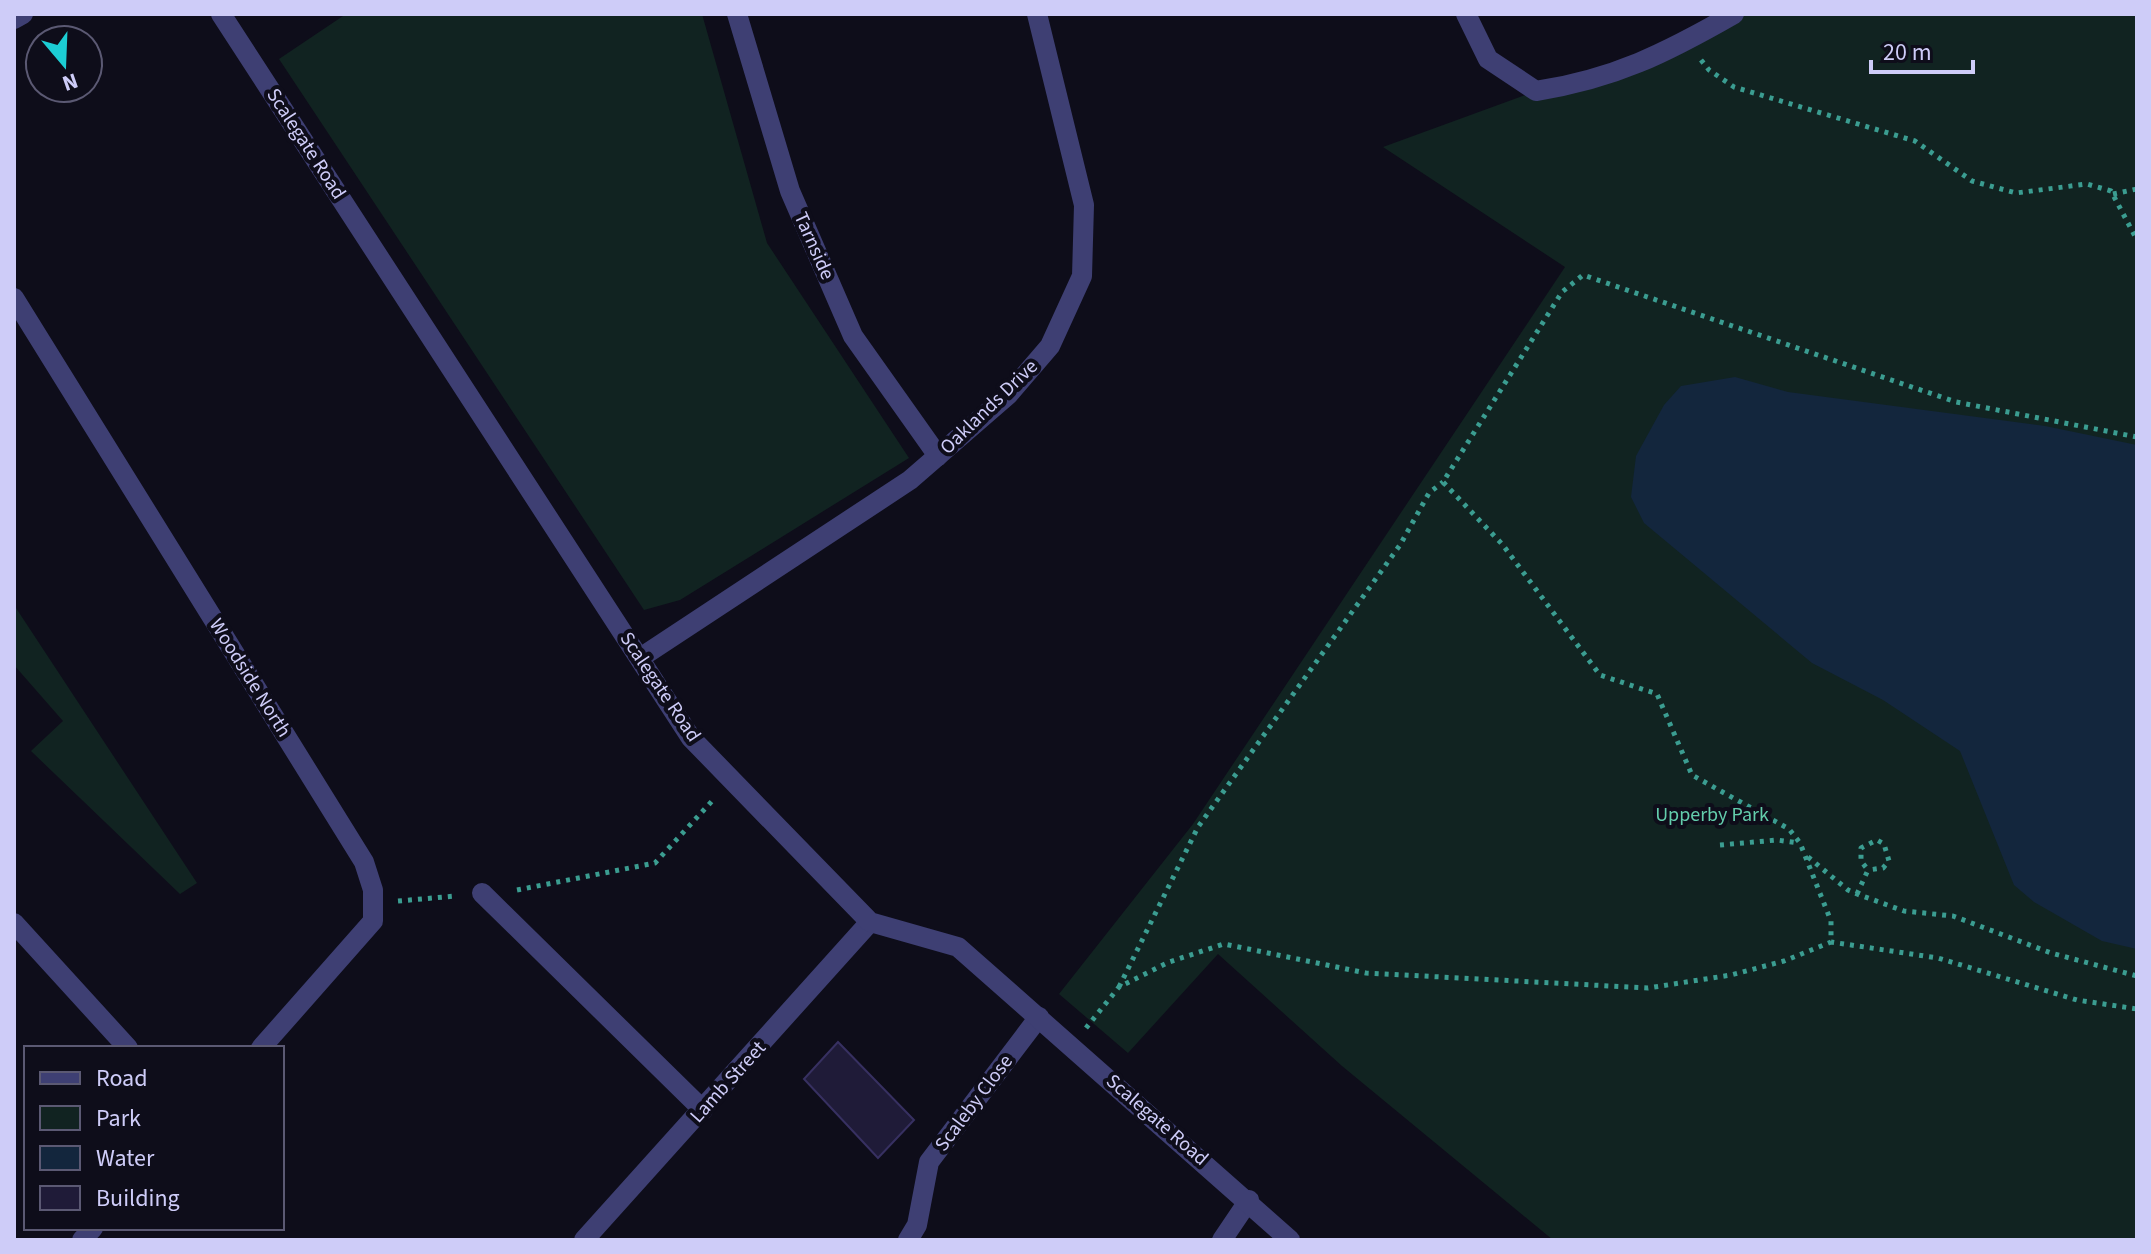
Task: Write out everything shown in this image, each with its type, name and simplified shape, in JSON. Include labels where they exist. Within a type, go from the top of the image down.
[{"type":"street","points":[[14,19],[23,14]]},
{"type":"street","name":"Scalegate Road","points":[[221,14],[691,738],[870,922],[958,947],[1249,1200],[1290,1240]]},
{"type":"street","name":"Tarnside","points":[[737,14],[790,191],[853,336],[938,456]]},
{"type":"street","name":"Oaklands Drive","points":[[640,658],[910,480],[1008,395],[1050,346],[1082,276],[1084,205],[1037,14]]},
{"type":"street","points":[[1466,14],[1488,59],[1536,91],[1579,84],[1659,57],[1734,14]]},
{"type":"street","name":"Woodside North","points":[[14,298],[364,862],[373,890],[373,903]]},
{"type":"street","points":[[482,893],[703,1110]]},
{"type":"street","points":[[263,1046],[373,921],[373,903]]},
{"type":"street","name":"Lamb Street","points":[[584,1240],[870,922]]},
{"type":"street","points":[[14,923],[126,1046]]},
{"type":"street","name":"Scaleby Close","points":[[908,1240],[917,1225],[929,1162],[1039,1017]]},
{"type":"street","points":[[1222,1240],[1249,1200]]},
{"type":"path","points":[[1695,52],[1709,70],[1734,87],[1915,141],[1972,181],[2016,193],[2087,184],[2113,194],[2137,189]]},
{"type":"path","points":[[2113,194],[2137,240]]},
{"type":"path","points":[[1071,1046],[1119,987],[1198,827],[1400,545],[1429,493],[1443,482],[1562,292],[1583,275],[1956,402],[2137,437]]},
{"type":"path","points":[[1443,482],[1502,544],[1600,675],[1657,694],[1692,775],[1789,829],[1808,856],[1831,921],[1831,942]]},
{"type":"path","points":[[373,903],[527,889],[655,863],[732,779]]},
{"type":"path","points":[[1720,845],[1777,840],[1800,843]]},
{"type":"path","points":[[1877,840],[1884,844],[1889,861],[1875,872],[1868,870],[1861,861],[1861,848],[1877,840]]},
{"type":"path","points":[[1808,856],[1857,894],[1904,911],[1953,916],[2051,953],[2137,976]]},
{"type":"path","points":[[1857,894],[1868,870]]},
{"type":"path","points":[[1119,987],[1169,962],[1224,944],[1366,973],[1648,988],[1731,975],[1784,961],[1831,942],[1938,958],[2077,1000],[2137,1009]]},
{"type":"green space","points":[[346,14],[702,14],[767,243],[909,458],[680,600],[644,610],[279,59]]},
{"type":"green space","name":"Upperby Park","points":[[1734,14],[2137,14],[2137,1240],[1553,1240],[1342,1066],[1218,954],[1128,1053],[1059,994],[1193,824],[1565,267],[1383,147],[1536,91],[1579,84]]},
{"type":"green space","points":[[14,605],[197,883],[180,894],[31,751],[63,721],[14,665]]},
{"type":"water","points":[[1735,377],[1788,392],[2045,426],[2137,445],[2137,949],[2102,941],[2034,902],[2014,885],[1960,751],[1883,700],[1812,663],[1644,523],[1631,497],[1636,456],[1664,405],[1681,386]]},
{"type":"building","points":[[838,1042],[914,1120],[878,1158],[804,1079]]}]
